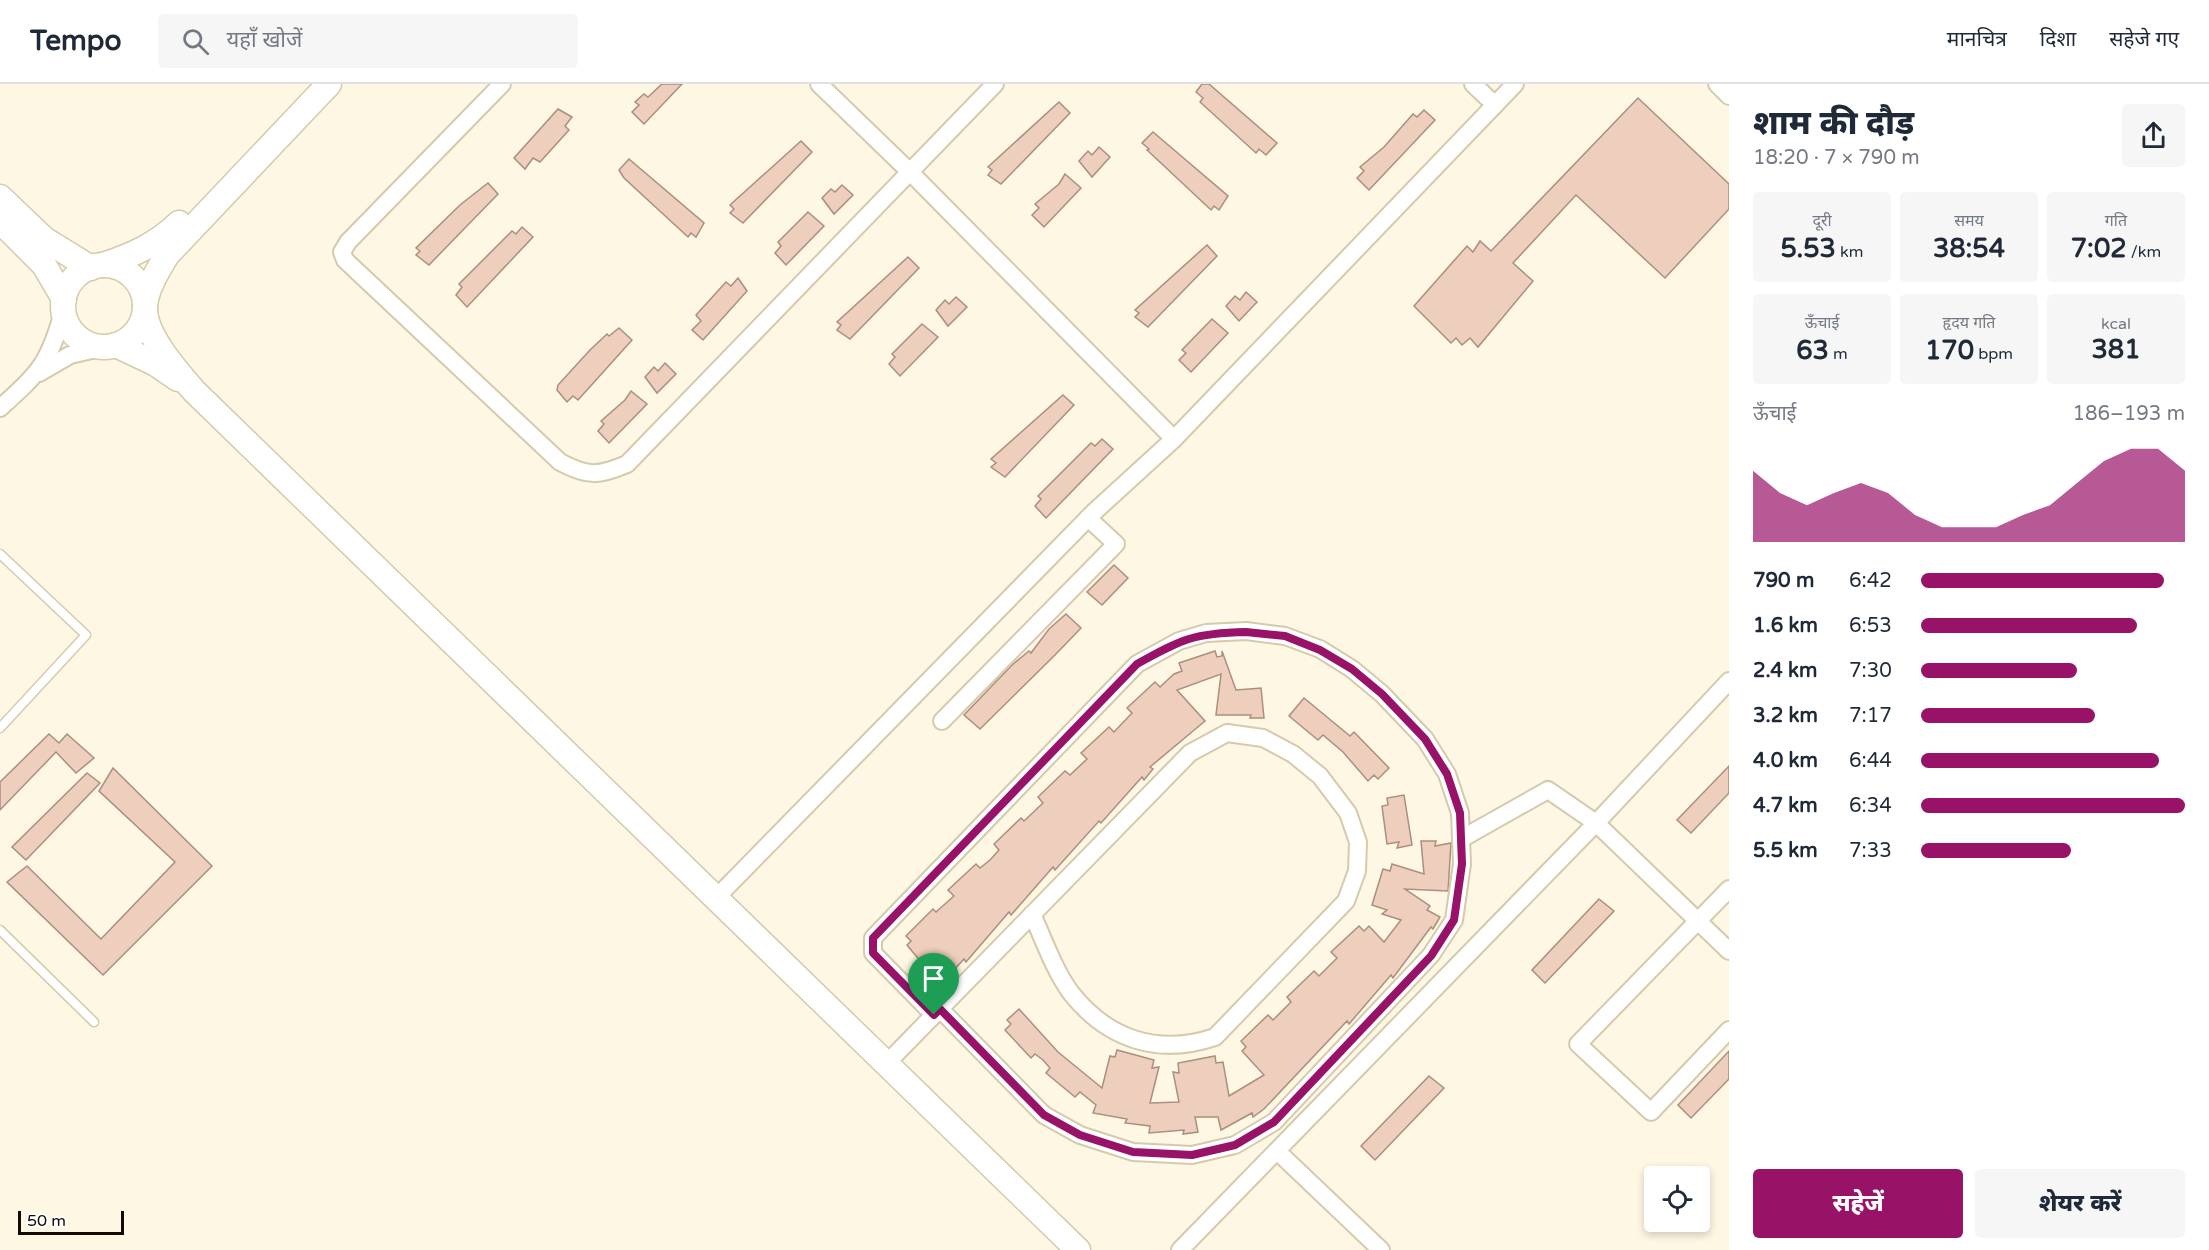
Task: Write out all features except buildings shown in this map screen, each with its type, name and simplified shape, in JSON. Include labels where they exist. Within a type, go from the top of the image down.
[{"type":"street","points":[[38,374],[54,344],[73,280],[97,266],[137,254],[161,240],[315,84]]},
{"type":"street","points":[[0,408],[38,374],[70,355],[110,346],[128,339],[138,330],[154,279],[166,255],[329,84]]},
{"type":"street","points":[[502,84],[348,242],[342,252],[345,260],[560,462],[580,472],[603,474],[627,464],[995,84]]},
{"type":"street","points":[[819,84],[911,172],[1174,439]]},
{"type":"street","points":[[1473,84],[1495,105]]},
{"type":"street","points":[[717,897],[1088,518],[1174,439],[1515,84]]},
{"type":"street","points":[[1717,84],[1729,96]]},
{"type":"street","points":[[0,197],[44,239],[97,266],[128,273],[138,283],[152,330],[166,357],[194,391],[1078,1250]]},
{"type":"street","points":[[0,221],[44,266],[64,304],[72,331],[81,340],[110,346],[156,364],[194,391]]},
{"type":"street","points":[[942,721],[1116,544],[1088,518]]},
{"type":"street","points":[[1246,632],[1285,636],[1320,650],[1352,669],[1382,694],[1425,739],[1447,774],[1460,813],[1462,864],[1454,920],[1431,956],[1274,1122],[1235,1145],[1192,1155],[1133,1152],[1080,1135],[1044,1115],[937,1012],[873,953],[873,938],[1137,664],[1179,641],[1206,633],[1246,632]]},
{"type":"street","points":[[1180,1250],[1596,823],[1729,681]]},
{"type":"street","points":[[887,1063],[1032,914],[1190,753],[1227,733],[1263,738],[1293,754],[1320,776],[1348,813],[1358,842],[1357,871],[1346,901],[1215,1037],[1190,1045],[1149,1044],[1116,1034],[1090,1014],[1070,992],[1032,914]]},
{"type":"street","points":[[1461,839],[1548,790],[1596,823],[1729,951]]},
{"type":"street","points":[[1729,889],[1578,1044],[1651,1112],[1729,1030]]},
{"type":"street","points":[[1277,1151],[1381,1250]]},
{"type":"lane","points":[[0,554],[86,634],[0,728]]},
{"type":"lane","points":[[0,930],[94,1022]]},
{"type":"route","points":[[1246,632],[1285,636],[1320,650],[1352,669],[1382,694],[1425,739],[1447,774],[1460,813],[1462,864],[1460,891],[1454,920],[1431,956],[1274,1122],[1235,1145],[1192,1155],[1133,1152],[1080,1135],[1044,1115],[940,1009],[934,1015],[873,953],[873,938],[1137,664],[1179,641],[1206,633],[1246,632]]}]
